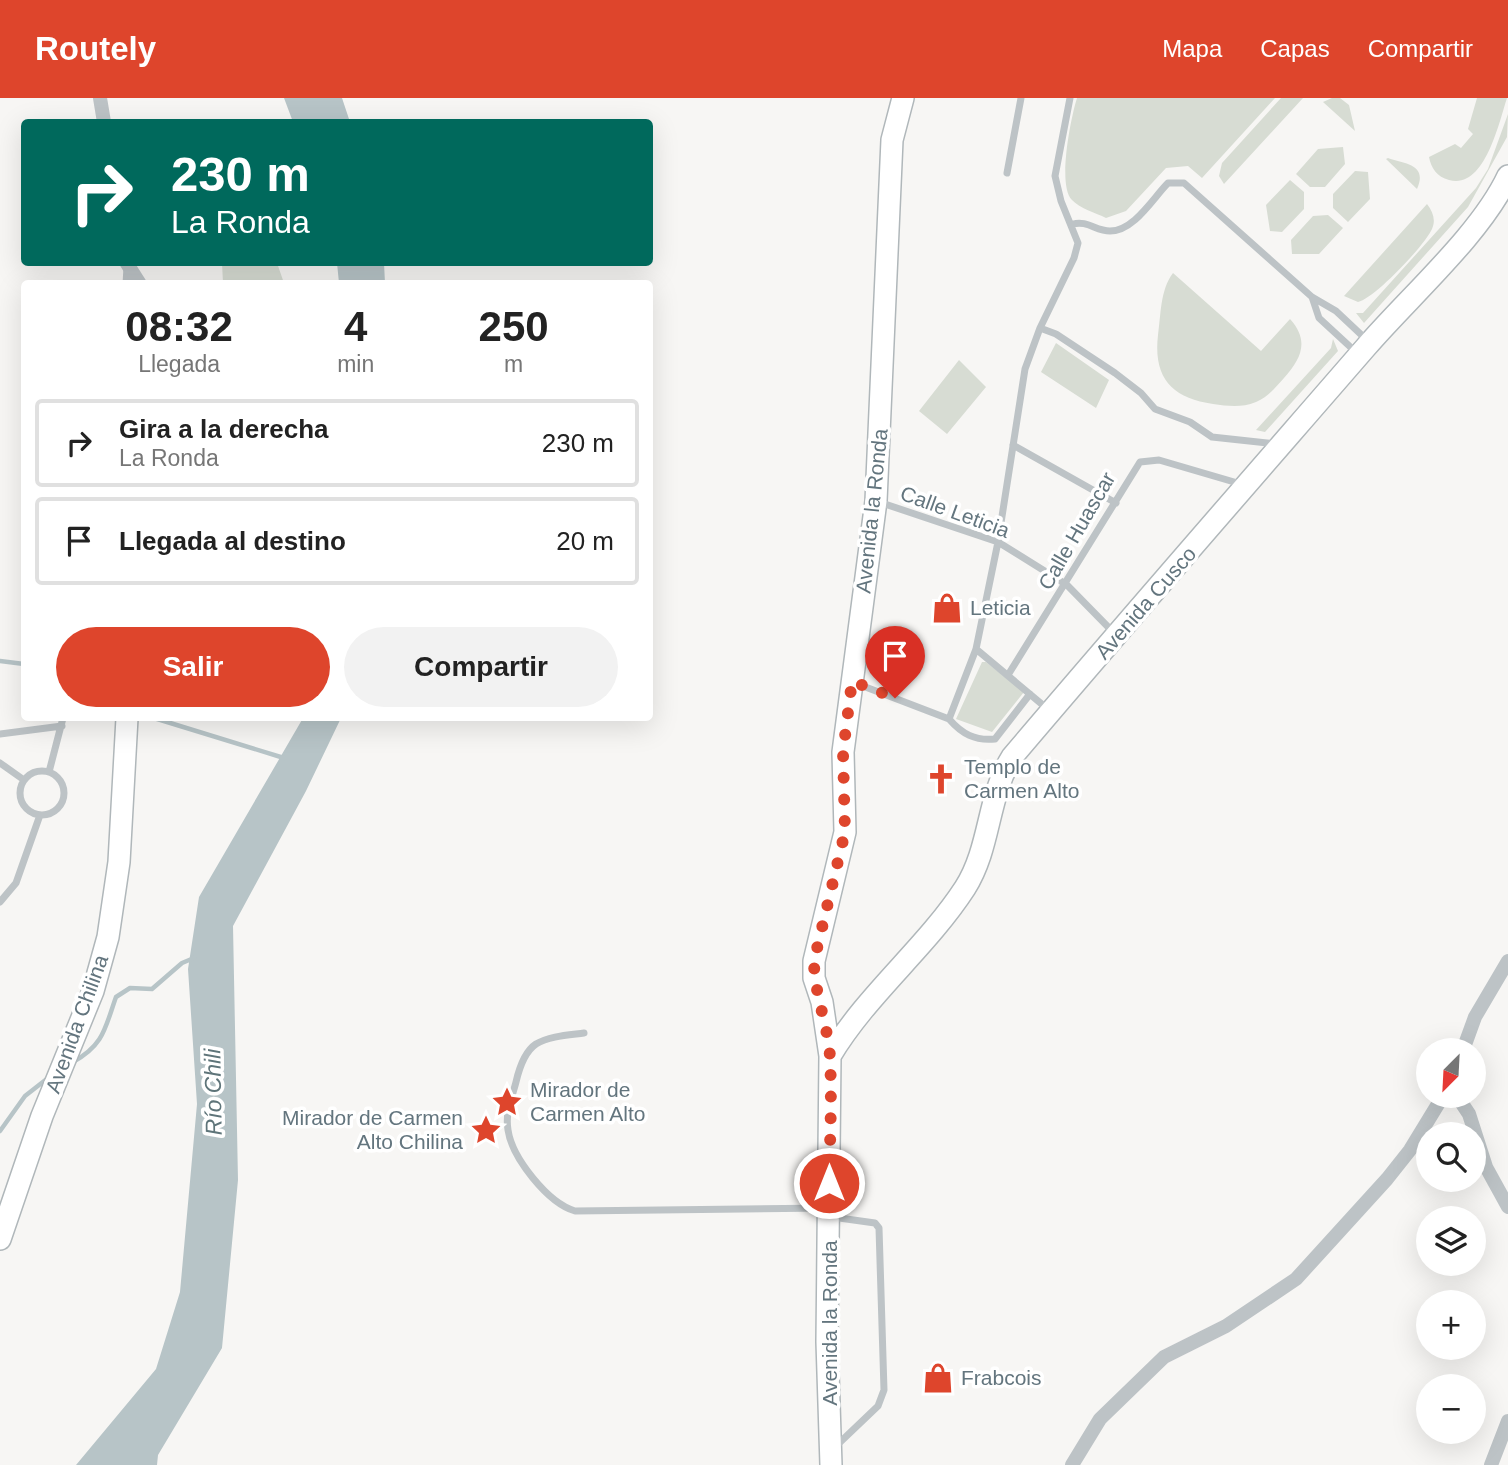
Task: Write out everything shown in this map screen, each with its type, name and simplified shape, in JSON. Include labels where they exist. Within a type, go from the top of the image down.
[{"type":"street","points":[[100,98],[104,119]]},
{"type":"street","name":"Avenida la Ronda","points":[[831,1458],[828,1342],[830,1056],[822,1002],[814,978],[814,961],[845,832],[843,752],[876,501],[891,153],[903,98]]},
{"type":"street","name":"Avenida Cusco","points":[[830,1056],[846,1029],[966,887],[987,840],[998,785],[1012,757],[1364,349],[1476,225],[1500,193],[1508,176]]},
{"type":"street","name":"Avenida Chilina","points":[[0,1239],[42,1116],[93,992],[108,937],[119,862],[127,721]]},
{"type":"street","points":[[1467,1038],[1475,1017],[1508,961]]},
{"type":"street","points":[[822,1002],[848,1010],[864,1009]]},
{"type":"street","points":[[1072,1465],[1100,1419],[1164,1357],[1226,1326],[1296,1279],[1387,1179],[1410,1150],[1436,1108]]},
{"type":"street","points":[[1465,1108],[1486,1167],[1508,1207]]},
{"type":"street","points":[[1491,1465],[1508,1421]]},
{"type":"lane","points":[[1007,173],[1021,98]]},
{"type":"lane","points":[[949,719],[976,649],[998,542],[1025,369],[1040,328],[1074,258],[1078,243],[1073,224],[1061,201],[1055,176],[1070,98]]},
{"type":"lane","points":[[1073,224],[1082,222],[1110,231],[1128,225],[1168,183],[1184,183],[1312,297],[1335,311],[1364,349]]},
{"type":"lane","points":[[1312,297],[1319,318],[1364,349]]},
{"type":"lane","points":[[1040,328],[1056,334],[1115,373],[1141,393],[1155,409],[1190,422],[1201,433],[1212,437],[1282,444]]},
{"type":"lane","points":[[1013,445],[1116,503]]},
{"type":"lane","name":"Calle Huascar","points":[[1009,676],[1067,585],[1116,503],[1134,467],[1147,460],[1159,460],[1246,485]]},
{"type":"lane","name":"Calle Leticia","points":[[876,501],[998,542],[1067,585],[1118,637]]},
{"type":"lane","points":[[976,649],[1051,711]]},
{"type":"lane","points":[[852,681],[949,719],[959,731],[981,740],[995,739],[1030,694]]},
{"type":"lane","points":[[0,734],[63,721],[49,772]]},
{"type":"lane","points":[[995,739],[1012,757]]},
{"type":"lane","points":[[0,763],[24,780]]},
{"type":"lane","points":[[35,772],[49,772],[61,780],[65,795],[58,808],[40,815],[32,813],[22,802],[20,794],[24,780],[35,772]]},
{"type":"lane","points":[[0,902],[16,883],[40,815]]},
{"type":"lane","points":[[584,1033],[536,1044],[526,1054],[508,1108],[508,1131],[513,1143],[535,1180],[557,1204],[575,1211],[829,1212],[874,1223],[878,1228],[884,1390],[878,1406],[831,1458]]},
{"type":"shaded area","points":[[1077,98],[1275,98],[1202,178],[1188,166],[1166,168],[1126,211],[1106,218],[1079,205],[1072,200],[1068,192],[1065,167]]},
{"type":"shaded area","points":[[1281,98],[1303,98],[1224,184],[1219,176],[1222,163]]},
{"type":"shaded area","points":[[1340,98],[1349,105],[1355,131],[1323,102]]},
{"type":"shaded area","points":[[1477,98],[1507,98],[1495,137],[1489,152],[1472,175],[1462,180],[1445,179],[1435,172],[1429,157],[1455,144],[1461,148],[1473,134],[1468,129]]},
{"type":"shaded area","points":[[1508,114],[1507,137],[1468,207],[1364,323],[1356,313],[1363,313],[1476,188],[1488,169]]},
{"type":"shaded area","points":[[1343,147],[1345,164],[1325,187],[1310,187],[1296,174],[1318,149]]},
{"type":"shaded area","points":[[1386,159],[1413,166],[1417,170],[1420,181],[1417,189]]},
{"type":"shaded area","points":[[1355,171],[1368,172],[1370,199],[1348,222],[1333,208],[1333,194]]},
{"type":"shaded area","points":[[1290,180],[1304,192],[1304,209],[1282,232],[1270,231],[1266,205]]},
{"type":"shaded area","points":[[1427,204],[1433,216],[1433,226],[1410,258],[1387,282],[1365,299],[1358,302],[1344,296]]},
{"type":"shaded area","points":[[1328,215],[1343,228],[1319,254],[1292,254],[1291,240],[1313,216]]},
{"type":"shaded area","points":[[222,266],[278,266],[283,280],[223,280]]},
{"type":"shaded area","points":[[1173,273],[1261,351],[1290,319],[1300,335],[1299,357],[1268,395],[1250,404],[1224,405],[1186,397],[1168,383],[1162,374],[1157,350],[1163,295]]},
{"type":"shaded area","points":[[1333,339],[1338,351],[1265,432],[1256,430],[1331,348]]},
{"type":"shaded area","points":[[1056,343],[1109,380],[1096,408],[1041,372]]},
{"type":"shaded area","points":[[959,360],[986,387],[947,434],[919,411]]},
{"type":"shaded area","points":[[982,662],[986,662],[1024,692],[992,732],[956,719]]},
{"type":"water","points":[[284,98],[342,98],[349,119],[292,119]]},
{"type":"water","points":[[337,266],[384,266],[385,280],[339,280]]},
{"type":"water","name":"Río Chili","points":[[301,721],[340,721],[306,791],[233,926],[238,1180],[222,1348],[158,1455],[157,1465],[76,1465],[156,1369],[180,1292],[197,1104],[188,969],[199,897]]},
{"type":"waterway","points":[[0,661],[21,664]]},
{"type":"waterway","points":[[164,721],[284,758]]},
{"type":"waterway","points":[[73,1062],[91,1049],[102,1035],[116,997],[130,988],[152,989],[182,963],[194,958]]},
{"type":"waterway","points":[[0,1131],[25,1096],[48,1078]]},
{"type":"place","name":"Leticia","points":[[947,608]]},
{"type":"place","name":"Templo de Carmen Alto","points":[[941,779]]},
{"type":"place","name":"Mirador de Carmen Alto","points":[[507,1102]]},
{"type":"place","name":"Mirador de Carmen Alto Chilina","points":[[486,1130]]},
{"type":"place","name":"Frabcois","points":[[938,1378]]},
{"type":"route","points":[[829,1183],[830,1056],[822,1002],[814,978],[814,961],[845,832],[843,752],[852,681],[895,698]]}]
